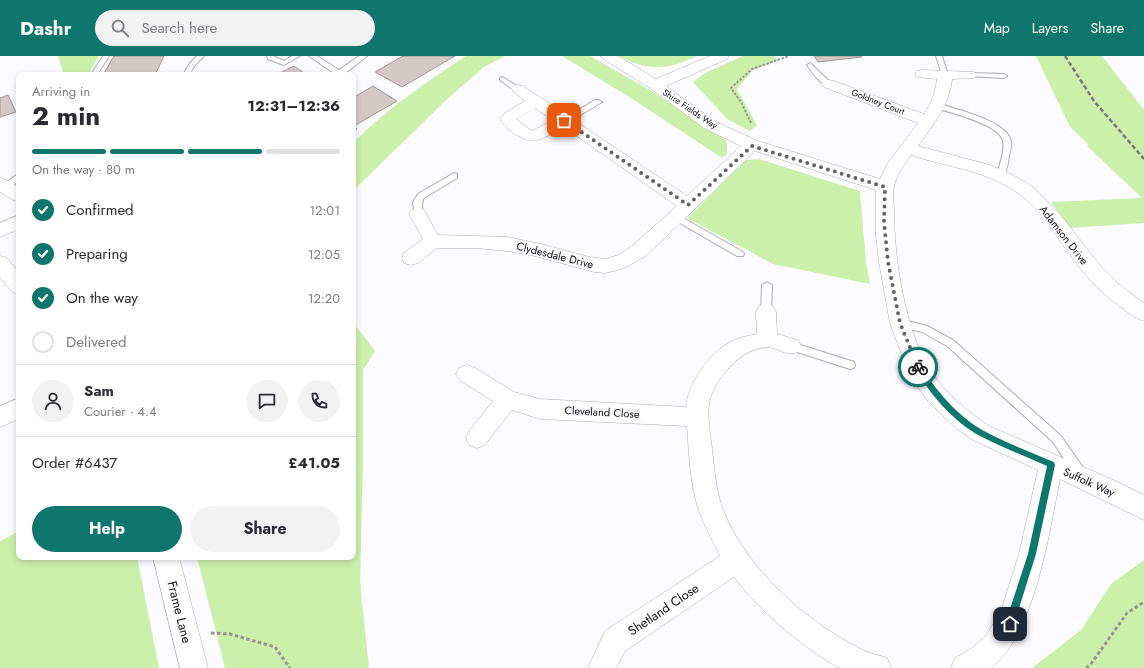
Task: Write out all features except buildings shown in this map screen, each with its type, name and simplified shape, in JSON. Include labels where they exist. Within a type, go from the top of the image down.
[{"type":"street","name":"Shire Fields Way","points":[[608,56],[655,85],[710,125],[752,146],[885,187]]},
{"type":"street","points":[[655,85],[722,56]]},
{"type":"street","points":[[922,74],[969,75]]},
{"type":"street","points":[[885,187],[894,167],[938,106],[943,93],[945,75]]},
{"type":"street","name":"Goldney Court","points":[[829,84],[839,95],[927,121]]},
{"type":"street","points":[[518,89],[564,120],[682,211]]},
{"type":"street","points":[[536,101],[510,116],[508,119],[510,123],[529,136],[535,136],[564,120]]},
{"type":"street","name":"Clydesdale Drive","points":[[433,241],[516,245],[559,255],[588,264],[609,265],[618,263],[632,256],[752,146]]},
{"type":"street","name":"Adamson Drive","points":[[908,148],[934,157],[970,164],[1000,175],[1018,185],[1037,200],[1102,282],[1144,313]]},
{"type":"street","name":"Suffolk Way","points":[[885,187],[885,242],[900,323],[914,361],[923,377],[936,394],[949,408],[981,433],[1051,465],[1103,486],[1144,508]]},
{"type":"street","points":[[411,258],[433,241],[418,214]]},
{"type":"street","points":[[0,231],[16,223]]},
{"type":"street","points":[[0,263],[16,283]]},
{"type":"street","points":[[766,312],[767,339]]},
{"type":"street","points":[[791,346],[767,339],[740,347],[721,362],[707,381],[698,398],[697,417],[704,483],[711,508],[722,534],[736,560],[753,582],[773,603],[796,622],[844,655],[876,668]]},
{"type":"street","name":"Cleveland Close","points":[[467,374],[508,399],[540,409],[697,417]]},
{"type":"street","points":[[477,438],[508,399]]},
{"type":"street","points":[[0,417],[16,409]]},
{"type":"street","points":[[965,668],[981,660],[993,649],[1010,624],[1032,554],[1051,465]]},
{"type":"street","name":"Frame Lane","points":[[167,560],[194,668]]},
{"type":"street","name":"Shetland Close","points":[[602,668],[615,640],[736,560]]},
{"type":"lane","points":[[96,72],[106,56]]},
{"type":"lane","points":[[188,72],[192,64],[201,56]]},
{"type":"lane","points":[[270,56],[270,58],[284,63],[297,56]]},
{"type":"lane","points":[[312,56],[336,72]]},
{"type":"lane","points":[[341,72],[364,56]]},
{"type":"lane","points":[[939,56],[945,75]]},
{"type":"lane","points":[[810,65],[822,79],[829,84]]},
{"type":"lane","points":[[969,75],[1004,76]]},
{"type":"lane","points":[[502,78],[518,89]]},
{"type":"lane","points":[[564,120],[598,102]]},
{"type":"lane","points":[[938,106],[992,125],[1005,135],[1008,140],[1002,172],[1000,175]]},
{"type":"lane","points":[[418,214],[417,202],[421,196],[454,176]]},
{"type":"lane","points":[[682,211],[740,254]]},
{"type":"lane","points":[[766,312],[767,285]]},
{"type":"lane","points":[[900,323],[924,329],[950,343],[1057,439],[1069,454],[1083,478]]},
{"type":"lane","points":[[791,346],[850,365]]},
{"type":"path","points":[[752,127],[741,102],[731,88],[752,69],[789,56]]},
{"type":"path","points":[[1086,668],[1091,664],[1127,613],[1144,602]]},
{"type":"path","points":[[184,631],[230,634],[275,647],[290,668]]},
{"type":"green space","points":[[58,56],[99,56],[90,72],[63,72]]},
{"type":"green space","points":[[466,56],[505,56],[484,67],[445,101],[356,188],[356,140],[393,107]]},
{"type":"green space","points":[[562,56],[590,56],[650,90],[727,141],[727,154],[722,158],[634,100]]},
{"type":"green space","points":[[620,56],[697,56],[677,64],[649,67],[640,65]]},
{"type":"green space","points":[[743,56],[774,56],[779,60],[753,70],[737,89],[757,125],[750,131],[727,119],[693,82],[705,73]]},
{"type":"green space","points":[[1036,56],[1102,56],[1144,110],[1144,223],[1070,228],[1051,202],[1142,198],[1087,146],[1089,145],[1070,127]]},
{"type":"green space","points":[[759,159],[860,191],[866,263],[870,284],[773,264],[687,218],[746,160]]},
{"type":"green space","points":[[356,326],[375,351],[363,370],[363,463],[360,582],[369,668],[225,668],[198,560],[356,560]]},
{"type":"green space","points":[[16,533],[16,560],[138,560],[159,668],[0,668],[0,541]]},
{"type":"green space","points":[[1144,560],[1144,668],[1032,668],[1081,630],[1111,584]]},
{"type":"railway","points":[[1065,56],[1094,101],[1144,159]]},
{"type":"way so far","points":[[564,120],[688,205],[752,146],[885,187],[884,222],[888,262],[900,323],[914,361],[918,367]]},
{"type":"route","points":[[918,367],[923,377],[936,394],[964,421],[981,433],[1051,465],[1032,554],[1010,624]]}]
